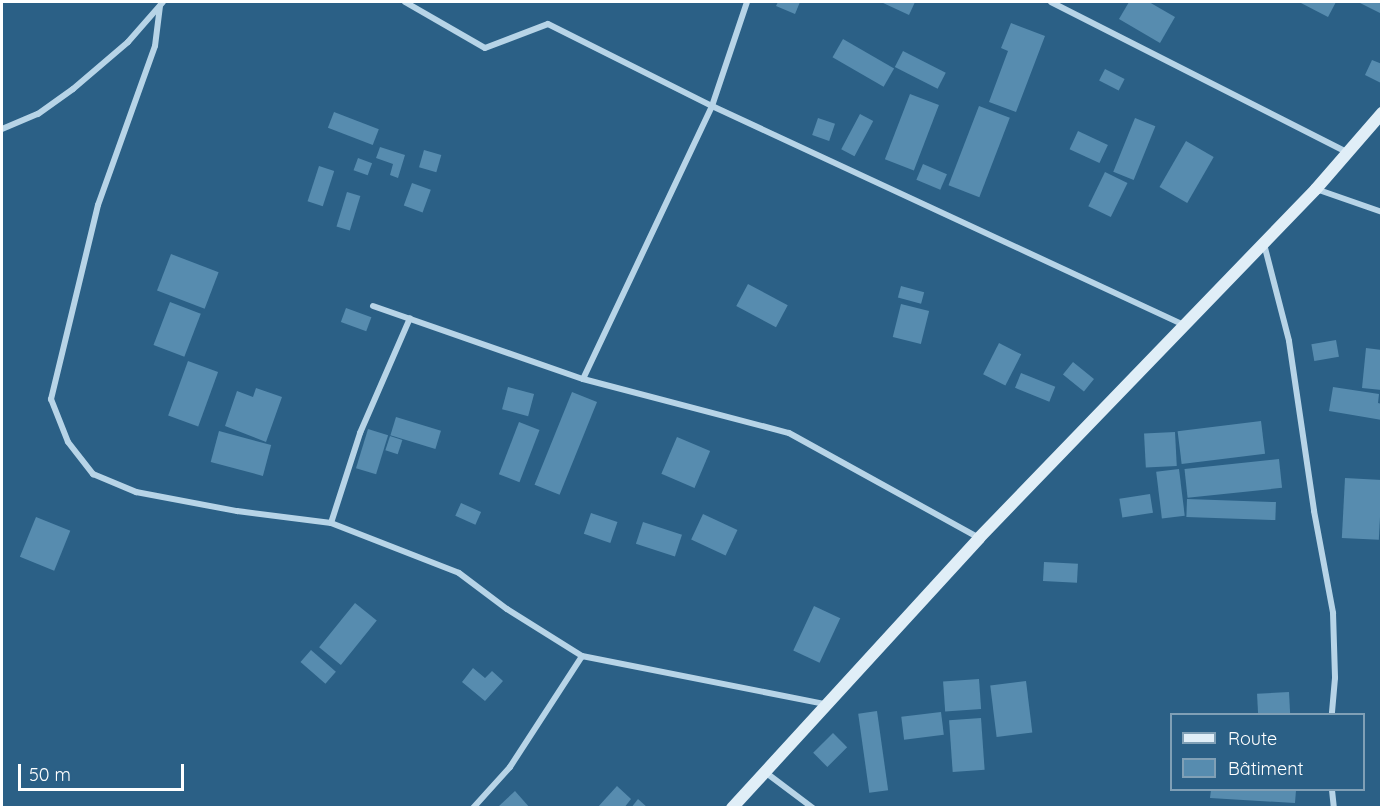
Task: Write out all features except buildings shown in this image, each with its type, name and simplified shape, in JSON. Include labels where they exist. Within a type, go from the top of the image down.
[{"type":"street","points":[[405,2],[485,48],[548,24],[712,106],[1185,326]]},
{"type":"street","points":[[583,379],[712,106],[747,2]]},
{"type":"street","points":[[1051,2],[1347,152]]},
{"type":"street","points":[[2,129],[38,114],[73,89],[128,42],[162,4]]},
{"type":"street","points":[[162,4],[155,46],[98,205],[51,399],[68,441],[93,474],[136,492],[237,511],[331,523],[459,573],[507,609],[582,656],[826,705]]},
{"type":"street","points":[[732,807],[979,538],[1316,189],[1382,113]]},
{"type":"street","points":[[1316,189],[1382,212]]},
{"type":"street","points":[[1264,243],[1289,341],[1314,511],[1333,613],[1335,678],[1332,713]]},
{"type":"street","points":[[373,306],[583,379],[789,433],[979,538]]},
{"type":"street","points":[[331,523],[360,433],[410,318]]},
{"type":"street","points":[[473,807],[510,767],[582,656]]},
{"type":"street","points":[[765,772],[813,807]]},
{"type":"street","points":[[1332,791],[1334,807]]}]
